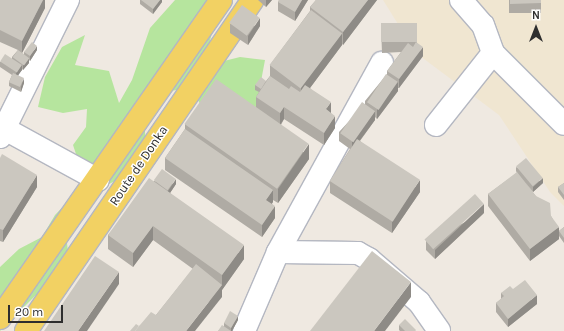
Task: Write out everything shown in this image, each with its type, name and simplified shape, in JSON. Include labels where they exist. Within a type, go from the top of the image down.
[{"type":"main road","name":"Route de Donka","points":[[0,318],[98,180],[221,0]]},
{"type":"main road","name":"Route de Donka","points":[[26,331],[252,0]]},
{"type":"street","points":[[68,0],[2,133],[98,180]]},
{"type":"street","points":[[461,0],[483,25],[492,53],[564,124]]},
{"type":"street","points":[[436,126],[492,53]]},
{"type":"street","points":[[244,331],[278,252],[382,63]]},
{"type":"street","points":[[278,252],[358,254],[369,259],[419,302],[439,331]]},
{"type":"shaded area","points":[[383,0],[564,0],[564,206],[550,192],[499,115],[416,53]]},
{"type":"green space","points":[[175,0],[213,0],[214,24],[204,66],[240,57],[265,60],[256,108],[201,106],[192,88],[147,94],[143,117],[147,148],[133,172],[99,189],[66,233],[69,262],[0,331],[0,267],[19,249],[42,237],[55,215],[78,191],[83,175],[73,145],[86,127],[87,109],[63,113],[38,107],[45,77],[62,47],[85,35],[75,65],[109,71],[119,103],[132,80],[150,28]]},
{"type":"building","points":[[0,0],[43,0],[22,41],[0,30]]},
{"type":"building","points":[[141,0],[160,0],[153,9]]},
{"type":"building","points":[[279,0],[302,0],[295,12],[278,2]]},
{"type":"building","points":[[316,0],[368,0],[343,32],[310,7]]},
{"type":"building","points":[[510,0],[541,0],[541,3],[510,4]]},
{"type":"building","points":[[242,5],[260,18],[247,36],[229,23]]},
{"type":"building","points":[[311,10],[342,33],[301,89],[269,65]]},
{"type":"building","points":[[381,23],[417,23],[417,42],[381,42]]},
{"type":"building","points":[[32,42],[37,46],[30,56],[24,52]]},
{"type":"building","points":[[416,42],[423,47],[399,79],[387,71],[408,43],[413,47]]},
{"type":"building","points":[[18,50],[29,58],[24,66],[13,57]]},
{"type":"building","points":[[5,54],[22,65],[17,72],[0,62]]},
{"type":"building","points":[[13,73],[24,78],[20,87],[9,82]]},
{"type":"building","points":[[386,74],[398,82],[379,110],[367,102]]},
{"type":"building","points":[[270,76],[289,89],[291,86],[300,92],[305,85],[331,102],[326,109],[335,116],[324,133],[284,107],[280,113],[256,97]]},
{"type":"building","points":[[261,77],[266,81],[261,89],[255,85]]},
{"type":"building","points":[[216,79],[309,144],[277,189],[184,124]]},
{"type":"building","points":[[362,102],[375,111],[353,142],[340,133]]},
{"type":"building","points":[[185,129],[273,190],[266,200],[275,206],[262,225],[165,158]]},
{"type":"building","points":[[357,139],[420,180],[393,222],[330,181]]},
{"type":"building","points":[[2,154],[37,175],[3,230],[0,229],[0,158]]},
{"type":"building","points":[[526,158],[543,178],[533,186],[516,166]]},
{"type":"building","points":[[162,169],[176,179],[168,190],[154,180]]},
{"type":"building","points":[[517,172],[536,196],[550,203],[551,216],[559,227],[530,249],[488,194]]},
{"type":"building","points":[[149,178],[244,245],[222,275],[153,226],[133,253],[108,235]]},
{"type":"building","points":[[564,183],[564,195],[558,187]]},
{"type":"building","points":[[475,194],[484,204],[433,249],[424,240]]},
{"type":"building","points":[[564,227],[564,238],[559,231]]},
{"type":"building","points":[[372,251],[411,282],[374,331],[310,331]]},
{"type":"building","points":[[95,256],[119,272],[78,331],[44,331]]},
{"type":"building","points":[[196,264],[222,285],[186,331],[135,331],[151,312],[156,315]]},
{"type":"building","points":[[525,280],[537,295],[508,319],[496,303],[504,296],[501,293],[510,286],[513,289]]},
{"type":"building","points":[[230,311],[238,316],[231,328],[224,323]]},
{"type":"building","points":[[405,319],[416,330],[415,331],[405,331],[399,325]]},
{"type":"building","points":[[136,324],[139,326],[135,331],[130,331]]},
{"type":"building","points":[[222,325],[231,331],[218,331]]}]
